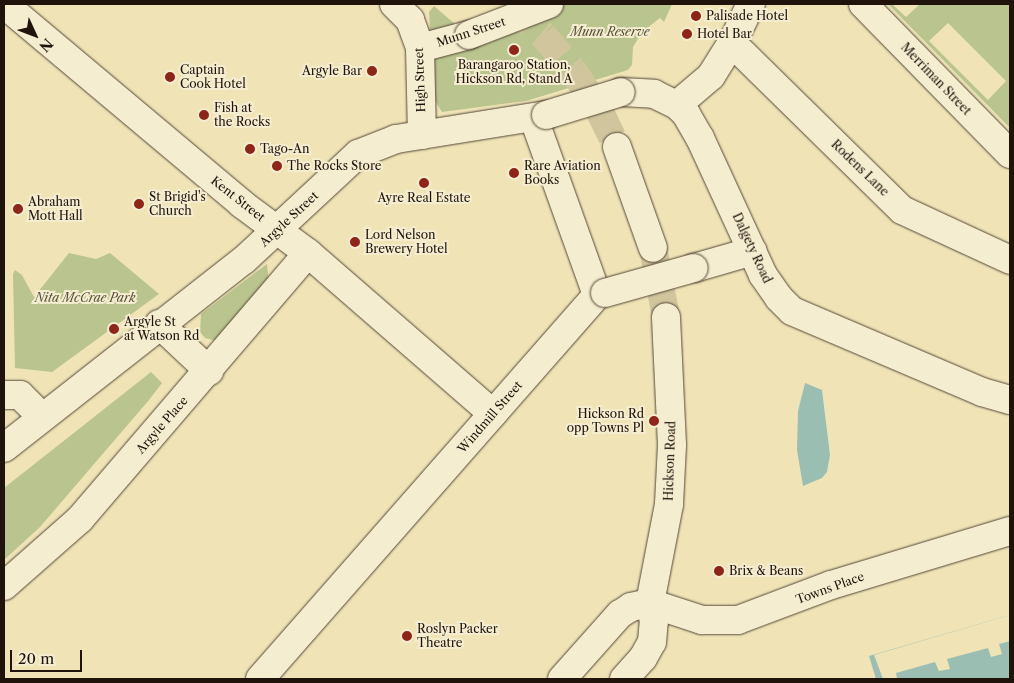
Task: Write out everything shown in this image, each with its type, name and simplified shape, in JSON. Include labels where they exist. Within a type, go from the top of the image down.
[{"type":"street","name":"Kent Street","points":[[4,4],[242,204],[308,253],[493,414]]},
{"type":"street","name":"High Street","points":[[394,4],[410,20],[420,48],[422,135]]},
{"type":"street","name":"Munn Street","points":[[420,48],[469,35],[549,4]]},
{"type":"street","points":[[677,105],[711,76],[732,43],[751,4]]},
{"type":"street","name":"Merriman Street","points":[[862,4],[1010,154]]},
{"type":"street","name":"Rodens Lane","points":[[732,43],[902,210],[1010,260]]},
{"type":"street","name":"Argyle Street","points":[[4,448],[279,230],[358,154],[396,139],[540,117],[620,92]]},
{"type":"street","name":"Dalgety Road","points":[[620,92],[645,92],[677,105],[694,125],[763,275],[778,298],[808,320],[982,392],[1010,400]]},
{"type":"street","points":[[540,117],[601,294],[753,251]]},
{"type":"street","points":[[617,147],[653,248]]},
{"type":"street","name":"Argyle Place","points":[[4,586],[80,519],[209,371],[308,253]]},
{"type":"street","name":"Windmill Street","points":[[260,679],[601,294]]},
{"type":"street","name":"Hickson Road","points":[[624,679],[643,658],[652,642],[654,621],[650,603],[668,513],[671,474],[670,360],[666,317]]},
{"type":"street","points":[[159,324],[209,371]]},
{"type":"street","points":[[4,395],[20,395],[42,417]]},
{"type":"street","name":"Towns Place","points":[[650,603],[702,620],[738,620],[831,585],[1010,531]]},
{"type":"street","points":[[562,679],[620,614],[631,607],[650,603]]},
{"type":"green space","name":"Munn Reserve","points":[[514,4],[672,4],[664,22],[660,18],[642,32],[633,47],[632,65],[628,70],[526,101],[442,112],[434,99],[429,12],[434,6],[456,25]]},
{"type":"green space","points":[[888,4],[892,4],[906,17],[920,4],[1010,4],[1010,128]],"holes":[[[948,23],[1006,81],[988,100],[929,41]]]},
{"type":"green space","name":"Nita McCrae Park","points":[[69,253],[96,259],[110,253],[159,294],[52,372],[15,368],[13,274],[15,270],[22,275],[34,297]]},
{"type":"green space","points":[[267,264],[269,284],[217,341],[205,338],[200,332],[201,314]]},
{"type":"green space","points":[[151,372],[162,383],[149,400],[40,527],[4,560],[4,488]]},
{"type":"water","points":[[805,383],[822,390],[830,455],[827,472],[822,478],[803,486],[797,450],[798,411]]},
{"type":"water","points":[[1010,615],[1010,679],[876,679],[869,656]]},
{"type":"pier","points":[[1010,615],[1010,641],[999,644],[1002,654],[991,657],[988,648],[947,659],[950,669],[939,671],[935,662],[896,673],[897,679],[883,679],[874,655]]},
{"type":"tunnel","points":[[509,6],[543,35],[572,69],[600,112],[617,147]]},
{"type":"tunnel","points":[[653,248],[666,317]]},
{"type":"place","name":"Palisade Hotel","points":[[696,16]]},
{"type":"place","name":"Hotel Bar","points":[[687,34]]},
{"type":"place","name":"Barangaroo Station, Hickson Rd, Stand A","points":[[514,50]]},
{"type":"place","name":"Argyle Bar","points":[[372,71]]},
{"type":"place","name":"Captain Cook Hotel","points":[[170,77]]},
{"type":"place","name":"Fish at the Rocks","points":[[204,115]]},
{"type":"place","name":"Tago-An","points":[[250,149]]},
{"type":"place","name":"The Rocks Store","points":[[277,166]]},
{"type":"place","name":"Rare Aviation Books","points":[[514,173]]},
{"type":"place","name":"Ayre Real Estate","points":[[424,183]]},
{"type":"place","name":"St Brigid's Church","points":[[139,204]]},
{"type":"place","name":"Abraham Mott Hall","points":[[18,209]]},
{"type":"place","name":"Lord Nelson Brewery Hotel","points":[[355,242]]},
{"type":"place","name":"Argyle St at Watson Rd","points":[[114,329]]},
{"type":"place","name":"Hickson Rd opp Towns Pl","points":[[654,421]]},
{"type":"place","name":"Brix & Beans","points":[[719,571]]},
{"type":"place","name":"Roslyn Packer Theatre","points":[[407,636]]}]
